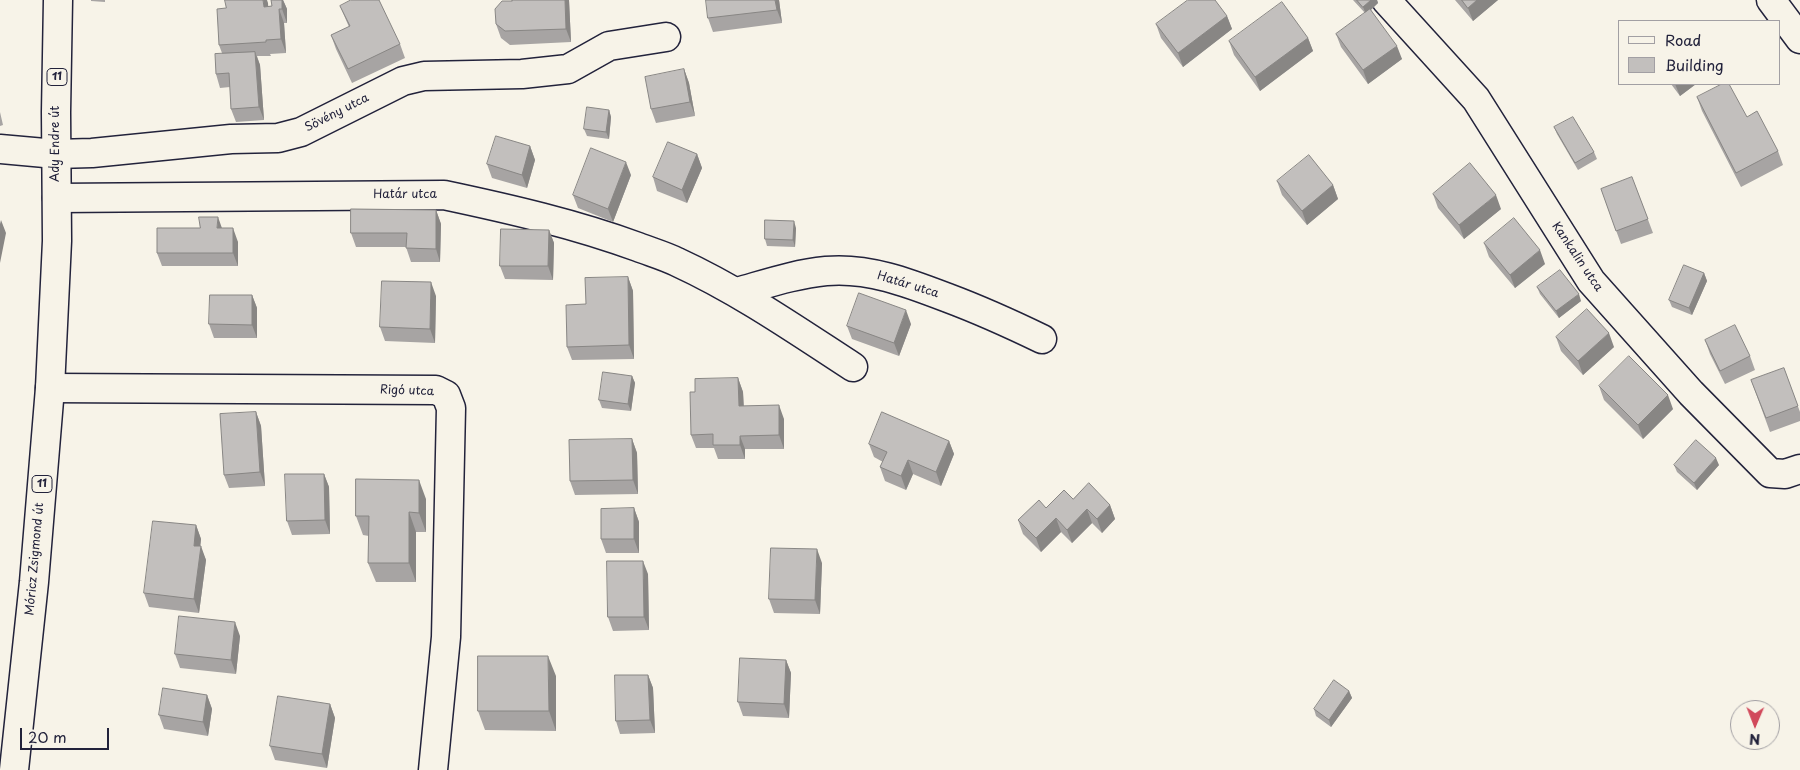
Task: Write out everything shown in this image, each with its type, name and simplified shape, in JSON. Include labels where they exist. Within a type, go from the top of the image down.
[{"type":"street","name":"Ady Endre út","points":[[57,198],[58,0]]},
{"type":"street","name":"Kankalin utca","points":[[1386,0],[1476,99],[1591,281],[1691,393],[1770,473],[1785,474],[1800,468]]},
{"type":"street","points":[[1772,0],[1800,38]]},
{"type":"street","name":"Sövény utca","points":[[0,149],[56,154],[92,153],[231,139],[278,138],[301,132],[403,81],[424,76],[522,74],[568,69],[609,46],[666,37]]},
{"type":"street","name":"Határ utca","points":[[57,198],[444,195],[545,217],[612,237],[676,262],[737,292],[853,367]]},
{"type":"street","name":"Móricz Zsigmond út","points":[[14,770],[34,582],[50,388],[57,242],[57,198]]},
{"type":"street","name":"Határ utca","points":[[737,292],[791,276],[827,271],[861,272],[885,276],[930,291],[994,316],[1042,339]]},
{"type":"street","name":"Rigó utca","points":[[50,388],[436,390],[446,394],[450,408],[446,636],[433,770]]},
{"type":"building","points":[[225,0],[263,0],[264,7],[272,6],[271,0],[282,0],[282,9],[279,9],[281,39],[266,40],[266,42],[219,45],[217,9],[226,8]]},
{"type":"building","points":[[351,0],[379,0],[400,44],[348,69],[331,35],[350,26],[340,6]]},
{"type":"building","points":[[565,0],[566,29],[505,31],[496,24],[495,9],[502,1]]},
{"type":"building","points":[[706,0],[775,0],[777,10],[708,18]]},
{"type":"building","points":[[1188,0],[1215,0],[1227,16],[1178,53],[1156,24]]},
{"type":"building","points":[[1357,0],[1371,0],[1363,7]]},
{"type":"building","points":[[1462,0],[1477,0],[1468,8]]},
{"type":"building","points":[[1282,2],[1308,38],[1255,77],[1229,41]]},
{"type":"building","points":[[1370,9],[1397,46],[1363,70],[1336,34]]},
{"type":"building","points":[[255,52],[259,107],[231,109],[229,73],[216,74],[215,54]]},
{"type":"building","points":[[684,69],[690,102],[651,109],[645,77]]},
{"type":"building","points":[[1720,85],[1730,85],[1747,117],[1757,111],[1778,151],[1736,173],[1697,97]]},
{"type":"building","points":[[587,107],[609,110],[606,132],[584,129]]},
{"type":"building","points":[[1573,117],[1594,152],[1575,163],[1554,127]]},
{"type":"building","points":[[496,136],[530,146],[522,175],[487,164]]},
{"type":"building","points":[[668,142],[697,154],[682,190],[653,177]]},
{"type":"building","points":[[591,148],[626,162],[608,209],[573,195]]},
{"type":"building","points":[[1309,155],[1333,185],[1302,211],[1277,181]]},
{"type":"building","points":[[1470,163],[1496,195],[1459,225],[1433,194]]},
{"type":"building","points":[[1632,177],[1648,219],[1616,231],[1601,189]]},
{"type":"building","points":[[351,209],[436,210],[436,249],[406,248],[407,233],[351,233]]},
{"type":"building","points":[[199,217],[218,217],[217,228],[233,228],[233,253],[157,253],[157,228],[200,228]]},
{"type":"building","points":[[1514,218],[1540,250],[1510,275],[1484,243]]},
{"type":"building","points":[[765,220],[794,221],[793,240],[765,239]]},
{"type":"building","points":[[501,229],[549,230],[548,266],[500,266]]},
{"type":"building","points":[[1684,265],[1704,273],[1689,308],[1669,300]]},
{"type":"building","points":[[1560,270],[1579,294],[1556,311],[1537,287]]},
{"type":"building","points":[[628,277],[629,345],[567,347],[566,305],[586,304],[585,278]]},
{"type":"building","points":[[382,281],[431,282],[430,329],[380,327]]},
{"type":"building","points":[[859,293],[906,310],[894,343],[847,326]]},
{"type":"building","points":[[210,295],[252,295],[252,325],[209,324]]},
{"type":"building","points":[[1587,309],[1609,333],[1578,361],[1556,337]]},
{"type":"building","points":[[1735,325],[1750,356],[1720,371],[1705,340]]},
{"type":"building","points":[[1629,356],[1668,395],[1638,425],[1599,386]]},
{"type":"building","points":[[1784,368],[1798,406],[1766,418],[1751,380]]},
{"type":"building","points":[[603,372],[632,376],[628,404],[599,400]]},
{"type":"building","points":[[738,378],[739,406],[779,405],[779,435],[740,436],[740,445],[713,445],[713,434],[691,435],[690,392],[695,392],[695,379]]},
{"type":"building","points":[[256,412],[260,472],[224,475],[220,414]]},
{"type":"building","points":[[882,412],[949,441],[936,472],[908,460],[901,476],[880,467],[887,452],[869,444]]},
{"type":"building","points":[[632,439],[633,480],[570,481],[569,440]]},
{"type":"building","points":[[1696,440],[1716,458],[1694,483],[1674,465]]},
{"type":"building","points":[[285,474],[324,474],[325,520],[287,521]]},
{"type":"building","points":[[356,479],[419,480],[419,513],[409,512],[409,563],[368,563],[369,516],[356,516]]},
{"type":"building","points":[[1089,483],[1110,505],[1097,519],[1087,509],[1067,530],[1056,518],[1036,538],[1018,520],[1039,500],[1046,508],[1064,490],[1073,499]]},
{"type":"building","points":[[634,508],[634,539],[601,539],[601,509]]},
{"type":"building","points":[[153,521],[196,525],[194,546],[201,546],[194,599],[144,593]]},
{"type":"building","points":[[771,548],[817,549],[815,600],[769,599]]},
{"type":"building","points":[[607,561],[643,561],[644,617],[608,617]]},
{"type":"building","points":[[179,616],[235,622],[231,660],[175,654]]},
{"type":"building","points":[[478,656],[548,656],[549,711],[478,711]]},
{"type":"building","points":[[740,658],[786,660],[784,704],[738,702]]},
{"type":"building","points":[[615,675],[648,675],[650,720],[616,721]]},
{"type":"building","points":[[1334,680],[1349,691],[1329,720],[1314,709]]},
{"type":"building","points":[[163,688],[207,695],[203,722],[159,715]]},
{"type":"building","points":[[278,696],[330,704],[322,754],[270,746]]}]
